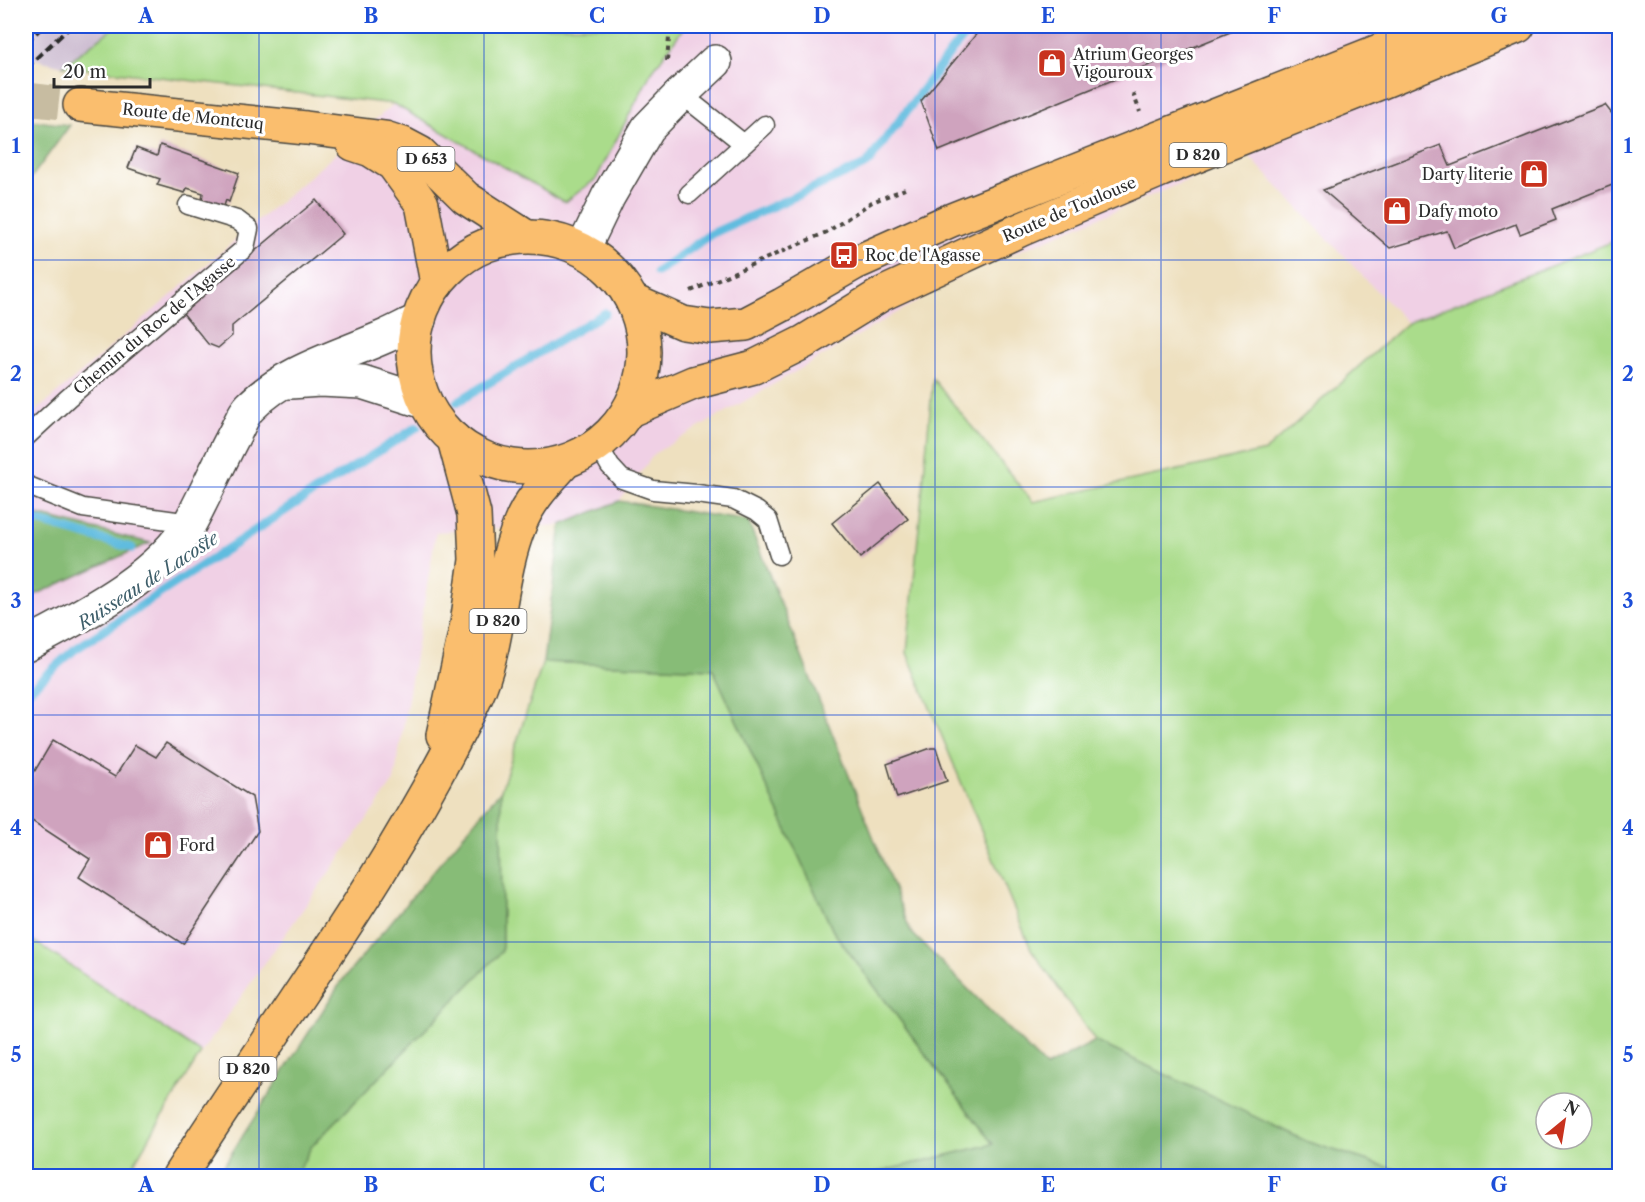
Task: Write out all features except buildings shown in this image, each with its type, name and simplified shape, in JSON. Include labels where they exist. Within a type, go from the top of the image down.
[{"type":"main road","name":"Route de Toulouse","points":[[630,410],[693,383],[754,367],[804,342],[882,294],[1022,228],[1161,170],[1372,69],[1442,26]]},
{"type":"main road","name":"Route de Toulouse","points":[[641,305],[683,323],[710,327],[746,324],[855,263],[950,221],[1372,69],[1518,26]]},
{"type":"main road","name":"Route de Montcuq","points":[[80,105],[385,138],[420,153],[466,198],[525,236]]},
{"type":"main road","name":"Route de Montcuq","points":[[306,128],[371,150],[393,164],[422,204],[437,283]]},
{"type":"main road","points":[[525,236],[555,239],[583,249],[612,271],[641,305],[644,337],[643,375],[630,410],[616,430],[598,445],[565,462],[526,467],[488,460],[454,439],[438,422],[425,402],[417,376],[414,349],[425,301],[437,283],[461,259],[492,243],[525,236]]},
{"type":"main road","name":"D 820","points":[[432,783],[467,624],[476,560],[474,514],[454,439]]},
{"type":"main road","name":"D 820","points":[[179,1176],[368,890],[432,783],[476,696],[494,642],[507,568],[520,523],[541,488],[565,462]]},
{"type":"street","points":[[583,249],[608,197],[648,128],[715,62]]},
{"type":"street","points":[[26,645],[71,621],[138,579],[176,544],[190,523],[248,409],[280,382],[419,320]]},
{"type":"street","points":[[280,382],[320,380],[362,382],[425,402]]},
{"type":"lane","points":[[681,93],[744,144]]},
{"type":"lane","points":[[689,194],[765,125]]},
{"type":"lane","name":"Chemin du Roc de l’Agasse","points":[[26,437],[68,398],[245,248],[249,229],[237,220],[188,205]]},
{"type":"lane","points":[[598,445],[610,466],[622,479],[653,490],[733,499],[757,511],[768,520],[779,555]]},
{"type":"lane","points":[[26,485],[83,508],[190,523]]},
{"type":"path","points":[[641,305],[827,232],[872,202],[905,189]]},
{"type":"shaded area","points":[[26,26],[116,26],[63,66],[26,57]]},
{"type":"shaded area","points":[[685,26],[1619,26],[1619,239],[1407,323],[1248,155],[964,274],[655,453],[619,501],[561,525],[436,532],[394,781],[201,1053],[26,936],[26,420],[394,104],[565,202],[596,179],[651,73]]},
{"type":"green space","points":[[116,26],[685,26],[651,73],[596,179],[565,202],[394,104],[63,66]]},
{"type":"green space","points":[[26,120],[70,125],[26,185]]},
{"type":"green space","points":[[1619,239],[1619,1176],[1416,1176],[1308,1142],[1095,1041],[1031,949],[907,653],[933,379],[1033,502],[1265,451],[1407,323]]},
{"type":"green space","points":[[619,501],[748,521],[911,932],[1046,1067],[1095,1041],[1308,1142],[1416,1176],[862,1176],[993,1144],[833,931],[713,669],[543,662],[561,525]]},
{"type":"green space","points":[[26,512],[150,543],[26,599]]},
{"type":"green space","points":[[543,662],[713,669],[833,931],[993,1144],[862,1176],[296,1176],[311,1147],[502,951],[501,790]]},
{"type":"green space","points":[[501,790],[502,951],[311,1147],[296,1176],[217,1176],[341,982]]},
{"type":"green space","points":[[26,936],[201,1053],[126,1176],[26,1176]]},
{"type":"waterway","points":[[657,272],[711,234],[867,164],[953,49],[973,26]]},
{"type":"waterway","points":[[457,402],[605,313]]},
{"type":"waterway","name":"Ruisseau de Lacoste","points":[[26,693],[74,650],[295,504],[417,427]]},
{"type":"waterway","points":[[26,518],[132,548]]},
{"type":"tunnel","points":[[26,99],[80,105]]},
{"type":"railway","points":[[26,42],[43,26]]},
{"type":"railway","points":[[26,68],[71,26]]},
{"type":"place","name":"Atrium Georges Vigouroux","points":[[1052,63]]},
{"type":"place","name":"Darty literie","points":[[1534,174]]},
{"type":"place","name":"Dafy moto","points":[[1397,211]]},
{"type":"place","name":"Roc de l'Agasse","points":[[844,255]]},
{"type":"place","name":"Ford","points":[[158,845]]}]
